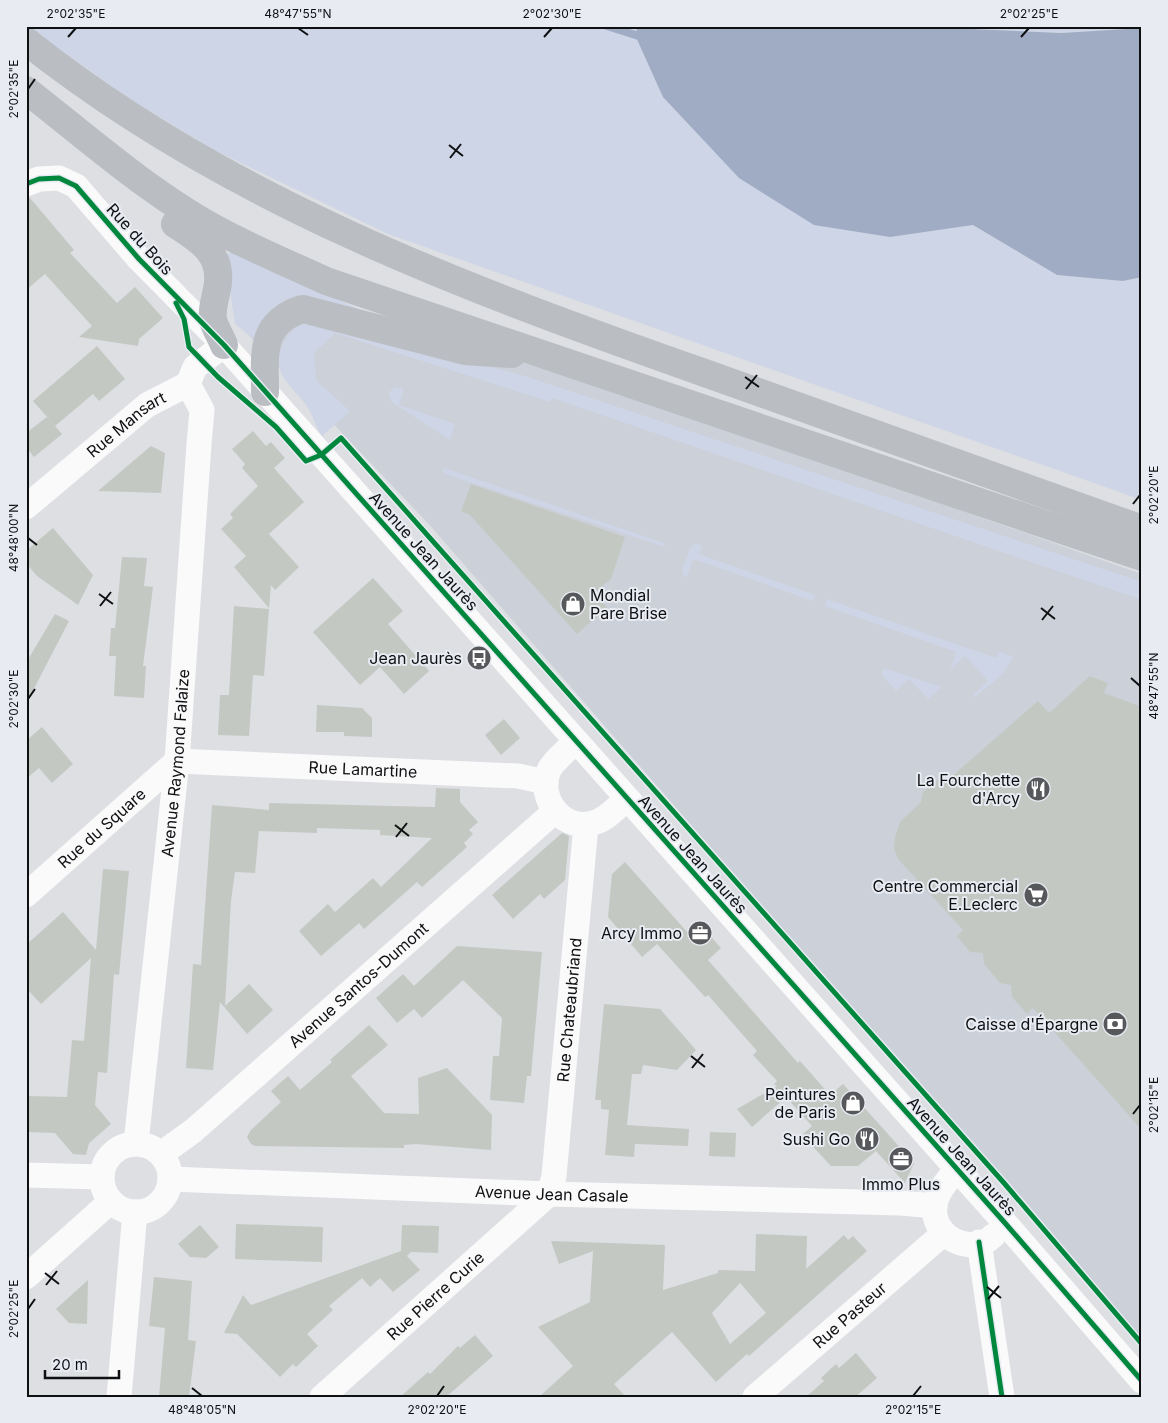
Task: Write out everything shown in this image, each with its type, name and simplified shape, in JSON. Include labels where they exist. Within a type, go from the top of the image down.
[{"type":"main road","points":[[26,41],[101,96],[189,154],[333,228],[429,271],[571,326],[1142,529]]},
{"type":"main road","points":[[26,90],[122,166],[173,202],[222,232],[326,281],[1142,558]]},
{"type":"main road","points":[[122,166],[158,213],[203,242],[212,253],[217,267],[218,282],[214,297],[213,320],[224,345]]},
{"type":"main road","points":[[266,392],[266,343],[276,326],[288,314],[303,309],[465,350],[556,358]]},
{"type":"street","name":"Rue du Bois","points":[[26,184],[39,178],[59,178],[76,186],[139,259],[224,345]]},
{"type":"street","points":[[188,384],[195,367],[224,345]]},
{"type":"street","name":"Avenue Jean Jaurès","points":[[224,345],[575,742],[1005,1223],[1142,1381]]},
{"type":"street","name":"Rue Mansart","points":[[26,507],[147,405],[188,384]]},
{"type":"street","name":"Avenue Raymond Falaize","points":[[136,1143],[177,761],[202,410],[188,384]]},
{"type":"street","points":[[575,742],[549,769],[546,782],[546,796],[554,812],[571,821],[586,825],[598,822],[627,799]]},
{"type":"street","name":"Rue Lamartine","points":[[177,761],[518,776],[546,782]]},
{"type":"street","name":"Rue du Square","points":[[26,896],[177,761]]},
{"type":"street","name":"Avenue Santos-Dumont","points":[[161,1154],[194,1131],[554,812]]},
{"type":"street","name":"Rue Chateaubriand","points":[[549,1194],[554,1176],[586,825]]},
{"type":"street","points":[[136,1143],[146,1145],[161,1154],[169,1170],[170,1179],[168,1189],[163,1198],[146,1211],[135,1212],[126,1211],[111,1201],[102,1186],[102,1177],[103,1166],[112,1153],[126,1145],[136,1143]]},
{"type":"street","points":[[957,1169],[938,1194],[935,1206],[935,1220],[943,1234],[962,1244],[979,1242],[989,1239],[1005,1223]]},
{"type":"street","points":[[26,1175],[102,1177]]},
{"type":"street","name":"Avenue Jean Casale","points":[[170,1179],[549,1194],[901,1203],[935,1206]]},
{"type":"street","name":"Rue Pierre Curie","points":[[322,1397],[549,1194]]},
{"type":"street","points":[[26,1277],[111,1201]]},
{"type":"street","points":[[120,1397],[135,1212]]},
{"type":"street","name":"Rue Pasteur","points":[[755,1397],[943,1234]]},
{"type":"street","points":[[979,1242],[1002,1397]]},
{"type":"shaded area","points":[[26,26],[638,26],[635,35],[890,237],[973,225],[1057,275],[1123,281],[1142,277],[1142,500],[388,234],[214,150],[130,99]]},
{"type":"shaded area","points":[[638,26],[903,26],[1061,33],[1142,28],[1142,277],[1123,281],[1057,275],[973,225],[890,237],[814,225],[739,178],[663,97],[635,35]]},
{"type":"shaded area","points":[[903,26],[1142,26],[1142,28],[1061,33]]},
{"type":"shaded area","points":[[229,253],[233,253],[361,310],[299,295],[277,305],[255,337],[252,337],[235,324],[225,257]]},
{"type":"shaded area","points":[[230,254],[361,312],[657,404],[1142,574],[1142,1342],[427,522],[237,323]]},
{"type":"shaded area","points":[[303,323],[355,328],[528,377],[1142,582],[1142,600],[552,398],[550,402],[335,333],[314,353],[316,380],[350,411],[322,436],[303,401],[280,371],[279,363],[282,347],[296,327]]},
{"type":"shaded area","points":[[395,387],[404,389],[399,405],[455,424],[450,440],[391,401],[389,392]]},
{"type":"shaded area","points":[[444,468],[664,543],[665,547],[445,474],[442,470]]},
{"type":"shaded area","points":[[695,544],[702,545],[699,554],[815,595],[813,601],[693,559],[687,577],[684,576],[682,570],[690,548]]},
{"type":"shaded area","points":[[827,599],[996,658],[999,651],[1013,657],[1004,673],[975,697],[973,695],[988,681],[965,656],[950,670],[956,652],[825,606]]},
{"type":"shaded area","points":[[884,668],[942,687],[928,699],[909,679],[896,691],[881,674]]},
{"type":"building","points":[[26,198],[30,198],[74,250],[70,253],[117,303],[135,287],[163,318],[139,339],[138,346],[79,337],[92,326],[45,274],[26,290]]},
{"type":"building","points":[[97,346],[125,379],[99,401],[93,394],[55,426],[33,401]]},
{"type":"building","points":[[47,417],[62,434],[34,457],[26,447],[26,433]]},
{"type":"building","points":[[253,431],[266,446],[271,442],[285,458],[274,468],[304,502],[269,534],[299,567],[275,590],[271,585],[269,608],[234,567],[246,556],[221,529],[233,518],[230,514],[258,486],[242,468],[245,464],[232,449]]},
{"type":"building","points":[[151,446],[165,453],[161,493],[98,491]]},
{"type":"building","points":[[471,484],[625,537],[611,579],[594,593],[607,607],[577,634],[470,515],[461,511]]},
{"type":"building","points":[[53,528],[93,575],[78,605],[37,576],[26,563],[26,551]]},
{"type":"building","points":[[122,557],[147,558],[144,586],[153,587],[143,666],[146,666],[144,698],[114,696],[116,656],[109,656],[111,628],[115,628]]},
{"type":"building","points":[[373,578],[403,611],[388,624],[429,671],[404,694],[380,667],[360,685],[313,632]]},
{"type":"building","points":[[234,606],[269,609],[264,676],[253,675],[249,736],[218,735],[220,695],[229,695]]},
{"type":"building","points":[[55,614],[69,621],[26,704],[26,663]]},
{"type":"building","name":"Centre Commercial E.Leclerc","points":[[1090,676],[1108,683],[1104,693],[1142,707],[1142,1130],[1033,1008],[1027,1014],[1012,997],[1011,985],[1000,983],[984,964],[983,953],[970,952],[957,936],[963,930],[898,859],[894,848],[900,822],[921,802],[923,792],[937,780],[949,779],[1038,701],[1049,713]]},
{"type":"building","points":[[317,705],[362,708],[372,718],[372,737],[344,736],[344,732],[316,732]]},
{"type":"building","points":[[504,719],[520,738],[501,755],[485,735]]},
{"type":"building","points":[[42,727],[73,764],[52,783],[39,768],[26,779],[26,741]]},
{"type":"building","points":[[436,788],[460,789],[460,802],[478,822],[469,830],[473,834],[464,843],[467,847],[422,887],[417,882],[364,929],[359,923],[321,956],[299,931],[328,904],[335,912],[373,878],[381,887],[432,838],[380,835],[380,830],[317,828],[317,833],[259,831],[255,873],[235,872],[231,901],[225,1006],[249,984],[273,1010],[247,1034],[220,1002],[213,1070],[186,1068],[193,964],[201,965],[212,805],[269,810],[269,803],[435,807]]},
{"type":"building","points":[[562,833],[569,836],[565,880],[544,899],[540,894],[513,919],[492,895]]},
{"type":"building","points":[[625,862],[688,933],[699,923],[721,948],[708,960],[798,1063],[800,1061],[830,1095],[843,1084],[914,1163],[905,1183],[876,1151],[858,1166],[831,1166],[802,1135],[812,1126],[786,1097],[752,1127],[737,1109],[777,1086],[774,1084],[777,1081],[753,1055],[757,1051],[708,995],[705,997],[657,944],[642,957],[608,917],[612,874]]},
{"type":"building","points":[[103,869],[129,871],[119,975],[114,974],[107,1073],[98,1072],[95,1105],[111,1124],[89,1143],[86,1155],[73,1154],[55,1133],[26,1132],[26,1096],[67,1097],[72,1040],[84,1041],[91,958],[41,1004],[26,988],[26,945],[63,912],[96,950]]},
{"type":"building","points":[[457,946],[542,952],[531,1076],[527,1076],[524,1103],[490,1100],[493,1056],[499,1056],[502,1018],[463,980],[422,1018],[414,1009],[397,1023],[376,998],[403,974],[414,986]]},
{"type":"building","points":[[604,1004],[660,1009],[696,1050],[677,1070],[643,1065],[641,1074],[632,1074],[627,1125],[689,1129],[688,1146],[635,1144],[634,1157],[605,1155],[609,1110],[601,1109],[601,1100],[595,1100]]},
{"type":"building","points":[[369,1025],[388,1045],[351,1076],[384,1113],[419,1114],[418,1078],[447,1068],[492,1115],[491,1150],[416,1144],[404,1145],[404,1148],[255,1146],[251,1144],[247,1137],[251,1130],[281,1102],[271,1091],[288,1076],[300,1090],[332,1062],[330,1060]]},
{"type":"building","points":[[710,1132],[736,1133],[735,1157],[709,1156]]},
{"type":"building","points":[[236,1224],[323,1227],[322,1262],[235,1259]]},
{"type":"building","points":[[200,1225],[219,1247],[206,1258],[190,1257],[178,1244]]},
{"type":"building","points":[[402,1225],[439,1226],[438,1253],[411,1252],[407,1256],[420,1270],[393,1292],[380,1278],[370,1287],[362,1278],[329,1306],[333,1310],[307,1334],[318,1346],[296,1367],[293,1364],[280,1377],[237,1334],[224,1333],[243,1295],[251,1305],[401,1251]]},
{"type":"building","points":[[756,1234],[807,1236],[806,1269],[844,1235],[848,1240],[853,1236],[867,1251],[749,1356],[747,1354],[716,1382],[672,1332],[614,1384],[626,1397],[539,1397],[573,1366],[538,1327],[590,1302],[593,1251],[559,1264],[551,1241],[665,1245],[663,1290],[718,1273],[718,1270],[755,1271]],"holes":[[[740,1283],[766,1313],[730,1344],[712,1313]]]},
{"type":"building","points":[[154,1277],[192,1281],[188,1340],[196,1341],[189,1397],[159,1397],[165,1328],[149,1326]]},
{"type":"building","points":[[88,1280],[87,1324],[69,1323],[56,1309]]},
{"type":"building","points":[[475,1335],[493,1356],[446,1397],[400,1397],[428,1372],[430,1374],[458,1346],[460,1348]]},
{"type":"building","points":[[856,1353],[877,1378],[855,1397],[806,1397],[824,1381],[821,1378],[836,1364],[839,1368]]},
{"type":"waterway","points":[[607,26],[645,38]]},
{"type":"cycle path","points":[[26,184],[39,179],[59,178],[76,186],[139,259],[224,345],[1005,1223],[1142,1381]]},
{"type":"cycle path","points":[[176,303],[184,319],[189,347],[218,377],[276,427],[306,461],[321,455],[341,438],[1004,1183],[1142,1344]]},
{"type":"cycle path","points":[[979,1242],[1002,1397]]},
{"type":"place","name":"Mondial Pare Brise","points":[[573,604]]},
{"type":"place","name":"Jean Jaurès","points":[[479,658]]},
{"type":"place","name":"La Fourchette d'Arcy","points":[[1038,789]]},
{"type":"place","name":"Centre Commercial E.Leclerc","points":[[1036,895]]},
{"type":"place","name":"Arcy Immo","points":[[700,933]]},
{"type":"place","name":"Caisse d'Épargne","points":[[1115,1024]]},
{"type":"place","name":"Peintures de Paris","points":[[853,1103]]},
{"type":"place","name":"Sushi Go","points":[[867,1139]]},
{"type":"place","name":"Immo Plus","points":[[901,1159]]}]
